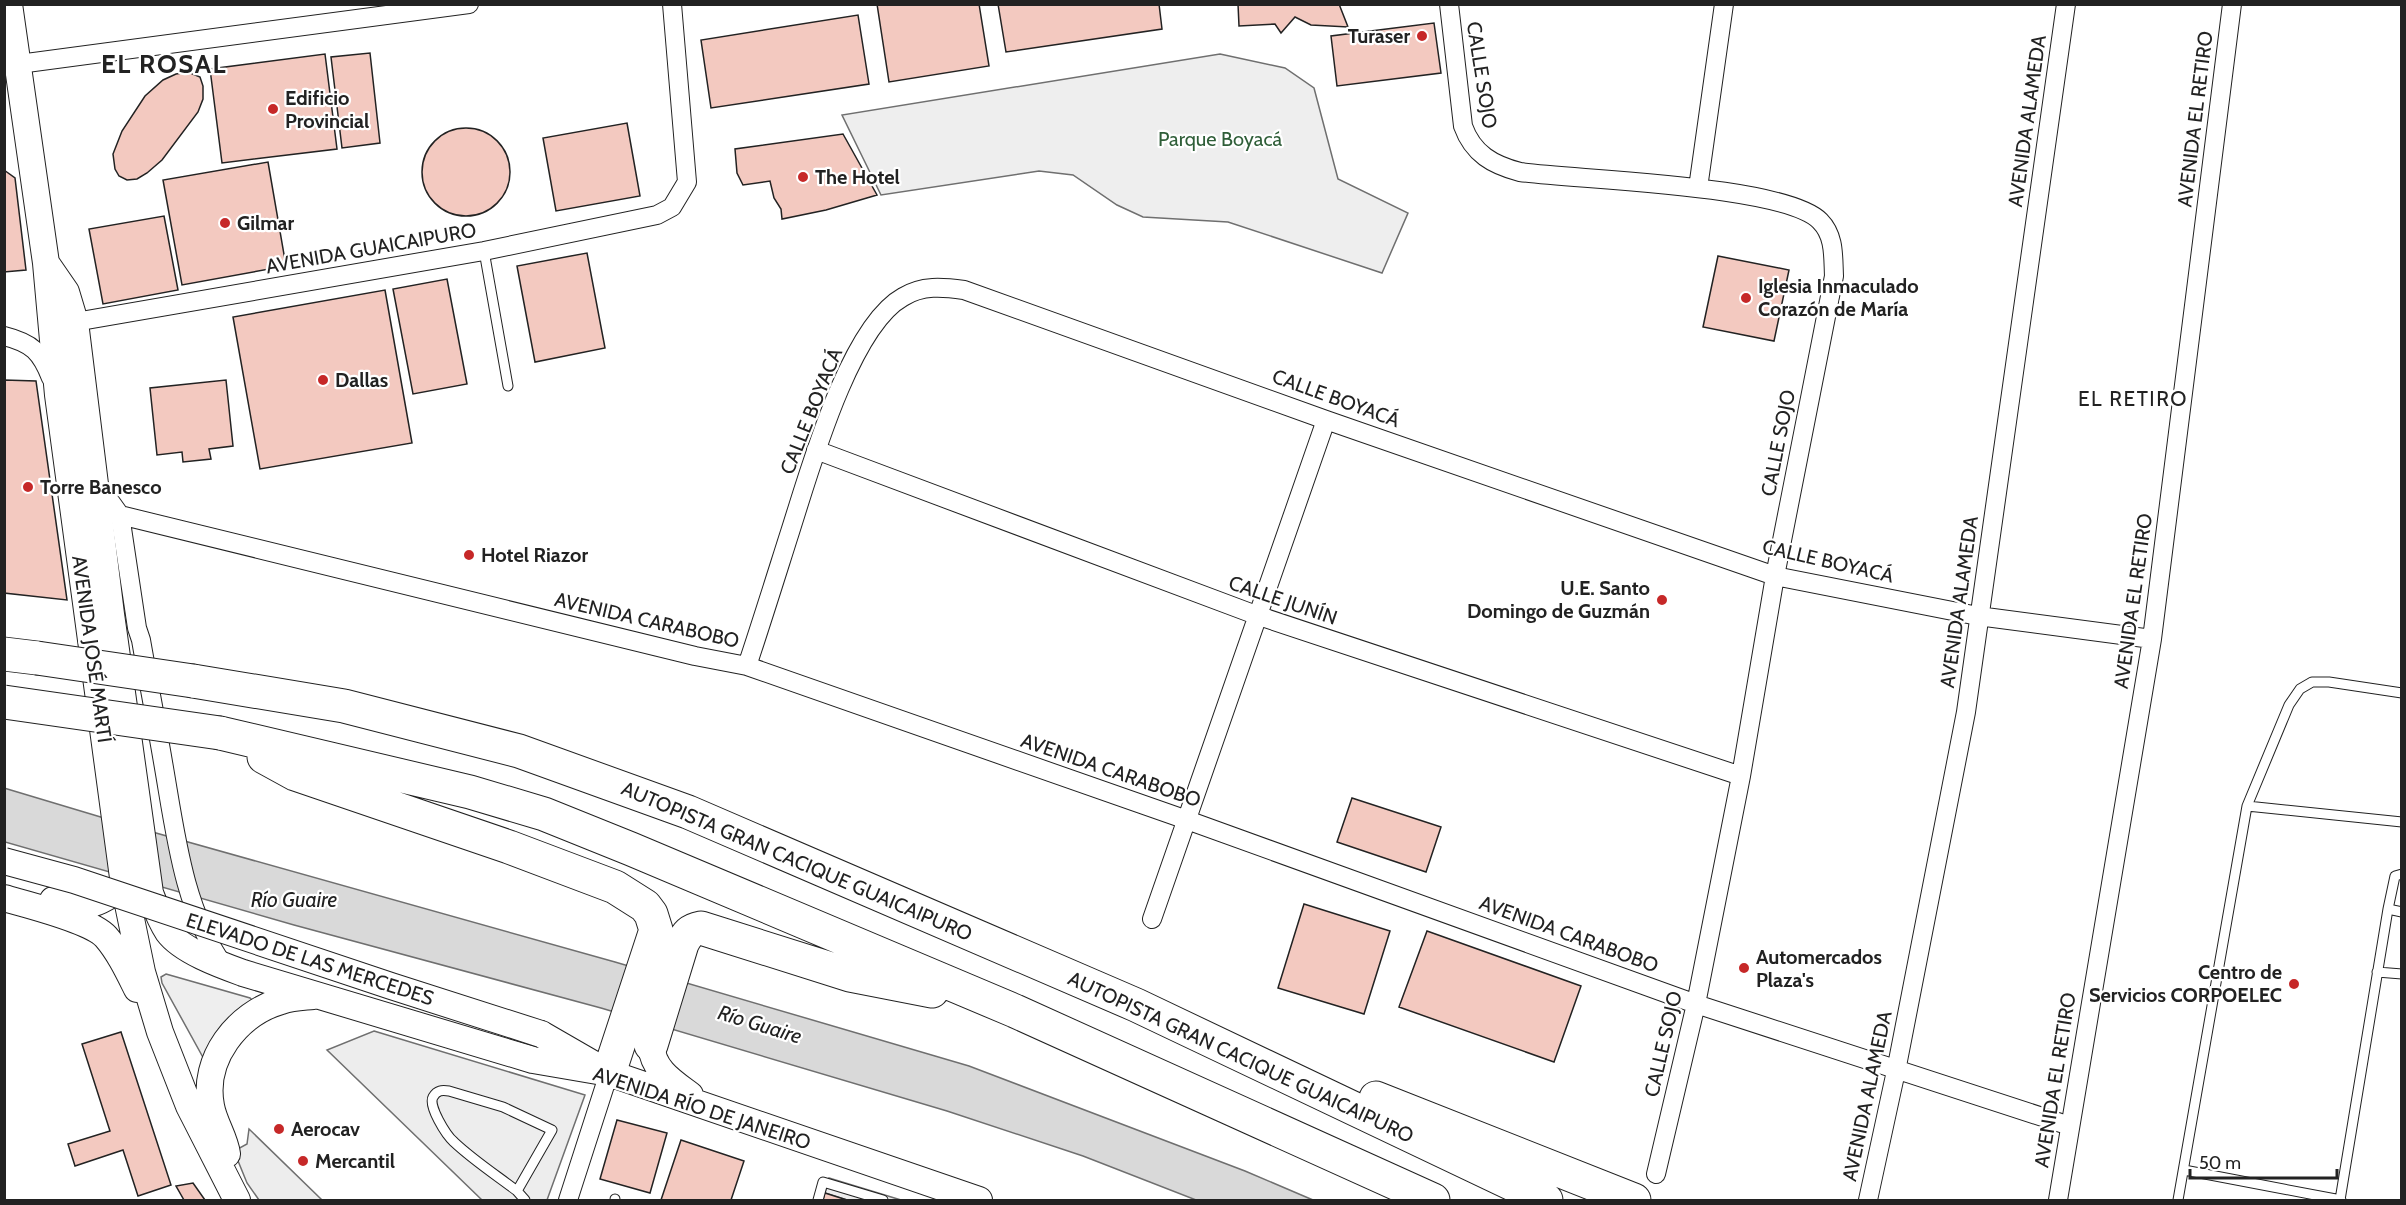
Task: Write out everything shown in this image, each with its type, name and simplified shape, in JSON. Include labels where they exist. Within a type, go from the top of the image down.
[{"type":"highway","name":"AUTOPISTA GRAN CACIQUE GUAICAIPURO","points":[[4,654],[193,681],[344,706],[519,751],[688,812],[1136,1005],[1546,1200]]},
{"type":"highway","points":[[4,702],[220,733],[470,792],[544,814],[1015,1011],[1433,1200]]},
{"type":"highway","points":[[220,733],[295,774],[509,847],[615,887],[645,906],[669,937]]},
{"type":"highway","points":[[669,937],[702,928],[850,975],[1015,1011]]},
{"type":"highway","points":[[609,1073],[635,1043],[669,937]]},
{"type":"highway","points":[[1136,1005],[1634,1200]]},
{"type":"street","name":"AVENIDA JOSÉ MARTÍ","points":[[9,4],[11,65],[46,263],[58,395],[124,881],[142,972],[160,1032]]},
{"type":"street","points":[[11,65],[469,4]]},
{"type":"street","name":"AVENIDA GUAICAIPURO","points":[[75,322],[484,251],[657,215],[672,207],[687,182],[672,4]]},
{"type":"street","name":"CALLE SOJO","points":[[1449,4],[1463,126],[1467,139],[1486,159],[1500,167],[1520,172],[1698,188],[1755,196],[1796,207],[1819,219],[1829,232],[1833,243],[1834,276],[1775,576],[1741,776],[1696,1004],[1656,1174]]},
{"type":"street","points":[[1698,188],[1724,4]]},
{"type":"street","name":"AVENIDA ALAMEDA","points":[[1868,1200],[1896,1071],[1966,712],[2066,4]]},
{"type":"street","name":"AVENIDA EL RETIRO","points":[[2058,1200],[2152,639],[2232,4]]},
{"type":"street","name":"AVENIDA JOSÉ MARTÍ","points":[[46,263],[66,292],[75,322],[135,797],[150,892],[165,927],[176,940],[224,966],[320,996]]},
{"type":"street","name":"CALLE BOYACÁ","points":[[747,666],[816,450],[850,365],[879,316],[903,296],[935,286],[964,290],[1326,420],[1775,576],[1978,616],[2152,639]]},
{"type":"street","points":[[4,336],[21,340],[44,360],[58,395]]},
{"type":"street","points":[[1152,919],[1256,615],[1326,420]]},
{"type":"street","name":"CALLE JUNÍN","points":[[816,450],[1256,615],[1741,776]]},
{"type":"street","name":"AVENIDA JOSÉ MARTÍ","points":[[93,477],[120,515],[137,628],[191,898],[212,949],[224,966]]},
{"type":"street","name":"AVENIDA CARABOBO","points":[[120,515],[683,653],[747,666],[1187,820],[1696,1004],[2070,1126]]},
{"type":"street","name":"ELEVADO DE LAS MERCEDES","points":[[4,861],[74,880],[541,1034],[609,1073]]},
{"type":"street","points":[[4,886],[77,906],[100,903],[124,881]]},
{"type":"street","points":[[4,898],[87,924],[104,934],[122,959],[160,1032],[189,1106],[232,1192]]},
{"type":"street","points":[[232,1192],[227,1151],[211,1107],[210,1090],[215,1061],[221,1047],[242,1023],[266,1007],[282,1000],[320,996]]},
{"type":"street","name":"AVENIDA RÍO DE JANEIRO","points":[[320,996],[533,1060],[609,1073],[942,1195],[979,1200]]},
{"type":"street","points":[[635,1043],[651,1056],[666,1077],[707,1108]]},
{"type":"street","points":[[568,1200],[609,1073]]},
{"type":"lane","points":[[484,251],[508,386]]},
{"type":"lane","points":[[2178,1200],[2247,806],[2289,705],[2300,689],[2312,682],[2329,682],[2402,693]]},
{"type":"lane","points":[[2247,806],[2402,822]]},
{"type":"lane","points":[[2184,1170],[2341,1200],[2393,881],[2396,876],[2402,874]]},
{"type":"lane","points":[[2388,909],[2402,912]]},
{"type":"lane","points":[[2377,972],[2402,974]]},
{"type":"lane","points":[[517,1191],[552,1130],[503,1107],[449,1091],[441,1090],[435,1093],[431,1100],[432,1108],[452,1140],[517,1191],[525,1200]]},
{"type":"lane","points":[[818,1200],[824,1182],[883,1200]]},
{"type":"green space","name":"Parque Boyacá","points":[[1220,54],[1285,68],[1314,88],[1338,179],[1408,213],[1382,273],[1228,222],[1143,217],[1117,205],[1073,175],[1039,171],[881,195],[842,115]]},
{"type":"green space","points":[[166,974],[250,998],[254,1002],[205,1061],[162,983],[161,977]]},
{"type":"shaded area","points":[[374,1031],[585,1095],[547,1200],[482,1200],[327,1050]]},
{"type":"shaded area","points":[[249,1129],[322,1200],[259,1200],[247,1183],[234,1151],[247,1144]]},
{"type":"shaded area","points":[[829,1178],[901,1200],[847,1200],[825,1193]]},
{"type":"water","name":"Río Guaire","points":[[4,788],[615,962],[969,1066],[1245,1171],[1313,1200],[1196,1200],[1083,1156],[947,1111],[601,1008],[294,925],[5,842]]},
{"type":"building","points":[[877,4],[979,4],[989,66],[889,82]]},
{"type":"building","points":[[998,4],[1159,4],[1162,29],[1006,52]]},
{"type":"building","points":[[1238,4],[1339,4],[1348,27],[1311,25],[1295,17],[1281,33],[1275,24],[1239,26]]},
{"type":"building","points":[[858,15],[869,84],[711,108],[701,40]]},
{"type":"building","points":[[1434,23],[1441,73],[1337,86],[1331,36]]},
{"type":"building","points":[[370,53],[380,143],[342,148],[331,57]]},
{"type":"building","name":"Edificio Provincial","points":[[325,54],[337,149],[222,163],[210,69]]},
{"type":"building","points":[[188,72],[200,77],[203,86],[203,99],[198,112],[162,160],[147,173],[137,179],[127,180],[119,176],[115,169],[113,154],[122,131],[145,96],[163,80]]},
{"type":"building","points":[[627,123],[640,196],[556,211],[543,138]]},
{"type":"building","points":[[466,128],[483,132],[497,141],[506,155],[510,172],[506,189],[497,203],[483,212],[466,216],[449,212],[435,203],[426,189],[422,172],[426,155],[435,141],[449,132]]},
{"type":"building","name":"The Hotel","points":[[843,134],[877,195],[826,210],[782,219],[781,209],[774,198],[770,181],[743,185],[737,173],[735,149]]},
{"type":"building","name":"Gilmar","points":[[268,162],[286,266],[182,285],[163,180]]},
{"type":"building","points":[[4,170],[15,178],[26,270],[4,272]]},
{"type":"building","points":[[164,216],[178,290],[103,304],[89,229]]},
{"type":"building","points":[[587,253],[605,348],[535,362],[517,266]]},
{"type":"building","name":"Iglesia Inmaculado Corazón de María","points":[[1718,256],[1789,270],[1774,341],[1703,327]]},
{"type":"building","points":[[447,279],[467,384],[413,394],[393,289]]},
{"type":"building","name":"Dallas","points":[[385,290],[412,443],[260,469],[233,317]]},
{"type":"building","name":"Torre Banesco","points":[[4,380],[36,381],[67,600],[4,593]]},
{"type":"building","points":[[226,380],[233,446],[209,449],[211,459],[183,462],[182,452],[157,455],[150,388]]},
{"type":"building","points":[[1352,798],[1441,827],[1426,872],[1337,842]]},
{"type":"building","points":[[1304,904],[1390,931],[1364,1014],[1278,988]]},
{"type":"building","points":[[1427,931],[1581,986],[1554,1062],[1399,1007]]},
{"type":"building","points":[[121,1032],[171,1185],[138,1196],[123,1150],[75,1166],[68,1144],[110,1131],[82,1044]]},
{"type":"building","points":[[617,1120],[667,1133],[650,1193],[600,1179]]},
{"type":"building","points":[[681,1140],[744,1161],[731,1200],[661,1200]]},
{"type":"building","points":[[193,1183],[205,1200],[184,1200],[176,1186]]},
{"type":"building","points":[[825,1193],[847,1200],[823,1200]]},
{"type":"place","name":"Turaser","points":[[1422,36]]},
{"type":"place","name":"Edificio Provincial","points":[[273,109]]},
{"type":"place","name":"The Hotel","points":[[803,177]]},
{"type":"place","name":"Gilmar","points":[[225,223]]},
{"type":"place","name":"Iglesia Inmaculado Corazón de María","points":[[1746,298]]},
{"type":"place","name":"Dallas","points":[[323,380]]},
{"type":"place","name":"Torre Banesco","points":[[28,487]]},
{"type":"place","name":"Hotel Riazor","points":[[469,555]]},
{"type":"place","name":"U.E. Santo Domingo de Guzmán","points":[[1662,600]]},
{"type":"place","name":"Automercados Plaza's","points":[[1744,968]]},
{"type":"place","name":"Centro de Servicios CORPOELEC","points":[[2294,984]]},
{"type":"place","name":"Aerocav","points":[[279,1129]]},
{"type":"place","name":"Mercantil","points":[[303,1161]]},
{"type":"district","name":"EL ROSAL","points":[[164,64]]},
{"type":"district","name":"EL RETIRO","points":[[2133,398]]}]
